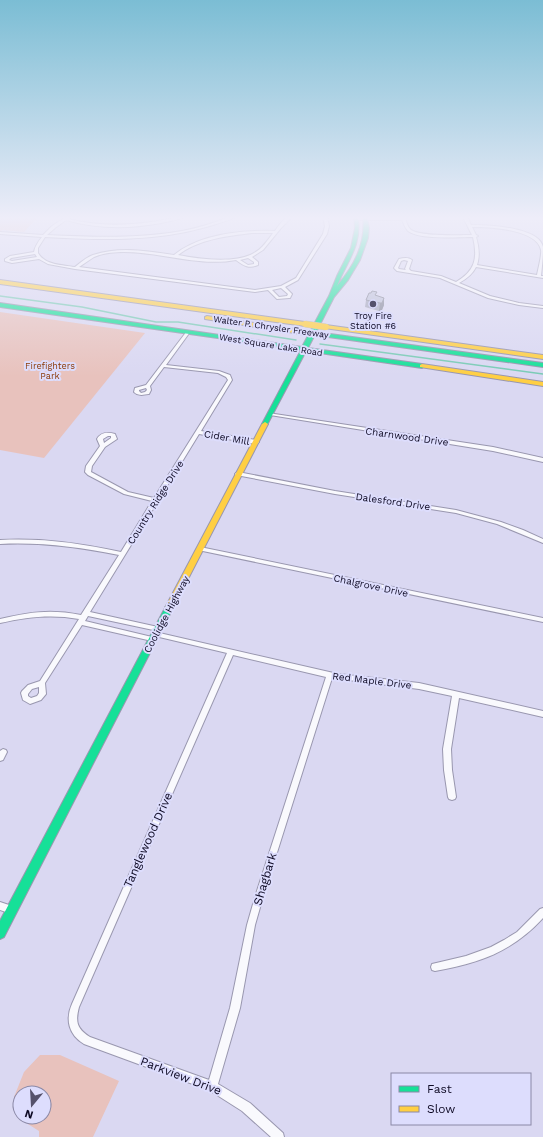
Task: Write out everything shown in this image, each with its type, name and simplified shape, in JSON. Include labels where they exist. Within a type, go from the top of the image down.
[{"type":"main road","name":"Coolidge Highway","points":[[0,933],[332,296],[338,291],[351,270]]},
{"type":"main road","name":"Walter P. Chrysler Freeway","points":[[0,282],[543,365]]},
{"type":"main road","name":"Walter P. Chrysler Freeway","points":[[0,289],[303,328]]},
{"type":"main road","name":"West Square Lake Road","points":[[0,305],[543,384]]},
{"type":"main road","name":"Walter P. Chrysler Freeway","points":[[324,331],[543,357]]},
{"type":"street","points":[[90,270],[239,290],[270,290],[282,287],[295,281],[304,270]]},
{"type":"street","points":[[401,270],[435,276],[495,299],[543,307]]},
{"type":"street","points":[[456,283],[470,275],[473,270]]},
{"type":"street","points":[[502,270],[541,276]]},
{"type":"street","points":[[270,290],[278,298],[289,297],[290,294],[282,287]]},
{"type":"street","points":[[148,386],[188,332]]},
{"type":"street","name":"Country Ridge Drive","points":[[42,683],[229,382],[229,378],[225,374],[218,372],[163,366]]},
{"type":"street","name":"Charnwood Drive","points":[[270,414],[493,448],[543,460]]},
{"type":"street","name":"Cider Mill","points":[[198,432],[256,442]]},
{"type":"street","points":[[103,446],[89,466],[88,472],[126,493],[156,500]]},
{"type":"street","name":"Dalesford Drive","points":[[238,474],[351,495],[457,511],[502,523],[543,541]]},
{"type":"street","points":[[0,542],[28,540],[63,542],[122,554]]},
{"type":"street","name":"Chalgrove Drive","points":[[200,548],[543,620]]},
{"type":"street","points":[[0,621],[43,612],[60,613],[155,634]]},
{"type":"street","points":[[83,618],[155,634]]},
{"type":"street","name":"Red Maple Drive","points":[[155,634],[330,675],[367,681],[408,684],[543,714]]},
{"type":"street","name":"Tanglewood Drive","points":[[75,1030],[72,1018],[75,1007],[231,652]]},
{"type":"street","name":"Shagbark","points":[[212,1086],[235,1008],[258,897],[330,675]]},
{"type":"street","points":[[452,797],[447,749],[456,694]]},
{"type":"street","points":[[0,906],[12,910]]},
{"type":"street","points":[[435,967],[460,962],[498,949],[516,938],[536,921],[543,912]]},
{"type":"street","name":"Parkview Drive","points":[[75,1030],[81,1038],[87,1041],[212,1086],[246,1107],[279,1137]]},
{"type":"green space","name":"Firefighters Park","points":[[0,312],[145,333],[44,458],[0,450]]},
{"type":"green space","points":[[40,1055],[60,1055],[119,1081],[93,1137],[39,1137],[39,1131],[30,1125],[52,1125],[52,1085],[19,1085],[24,1072]]},
{"type":"building","points":[[372,291],[377,292],[375,295],[384,298],[382,303],[366,300],[369,293]]},
{"type":"waterway","points":[[0,296],[82,307],[156,322],[178,322],[296,340]]},
{"type":"waterway","points":[[320,344],[543,374]]},
{"type":"traffic: fast","points":[[332,296],[342,270]]},
{"type":"traffic: fast","points":[[265,424],[332,296],[352,270]]},
{"type":"traffic: fast","points":[[0,305],[422,366]]},
{"type":"traffic: fast","points":[[301,332],[323,335]]},
{"type":"traffic: fast","points":[[323,335],[543,365]]},
{"type":"traffic: fast","points":[[0,933],[169,608]]},
{"type":"traffic: slow","points":[[0,282],[305,324]]},
{"type":"traffic: slow","points":[[207,318],[301,332]]},
{"type":"traffic: slow","points":[[305,324],[326,327]]},
{"type":"traffic: slow","points":[[326,327],[543,357]]},
{"type":"traffic: slow","points":[[422,366],[543,384]]},
{"type":"traffic: slow","points":[[169,608],[265,424]]},
{"type":"place","name":"Troy Fire Station #6","points":[[373,304]]}]
